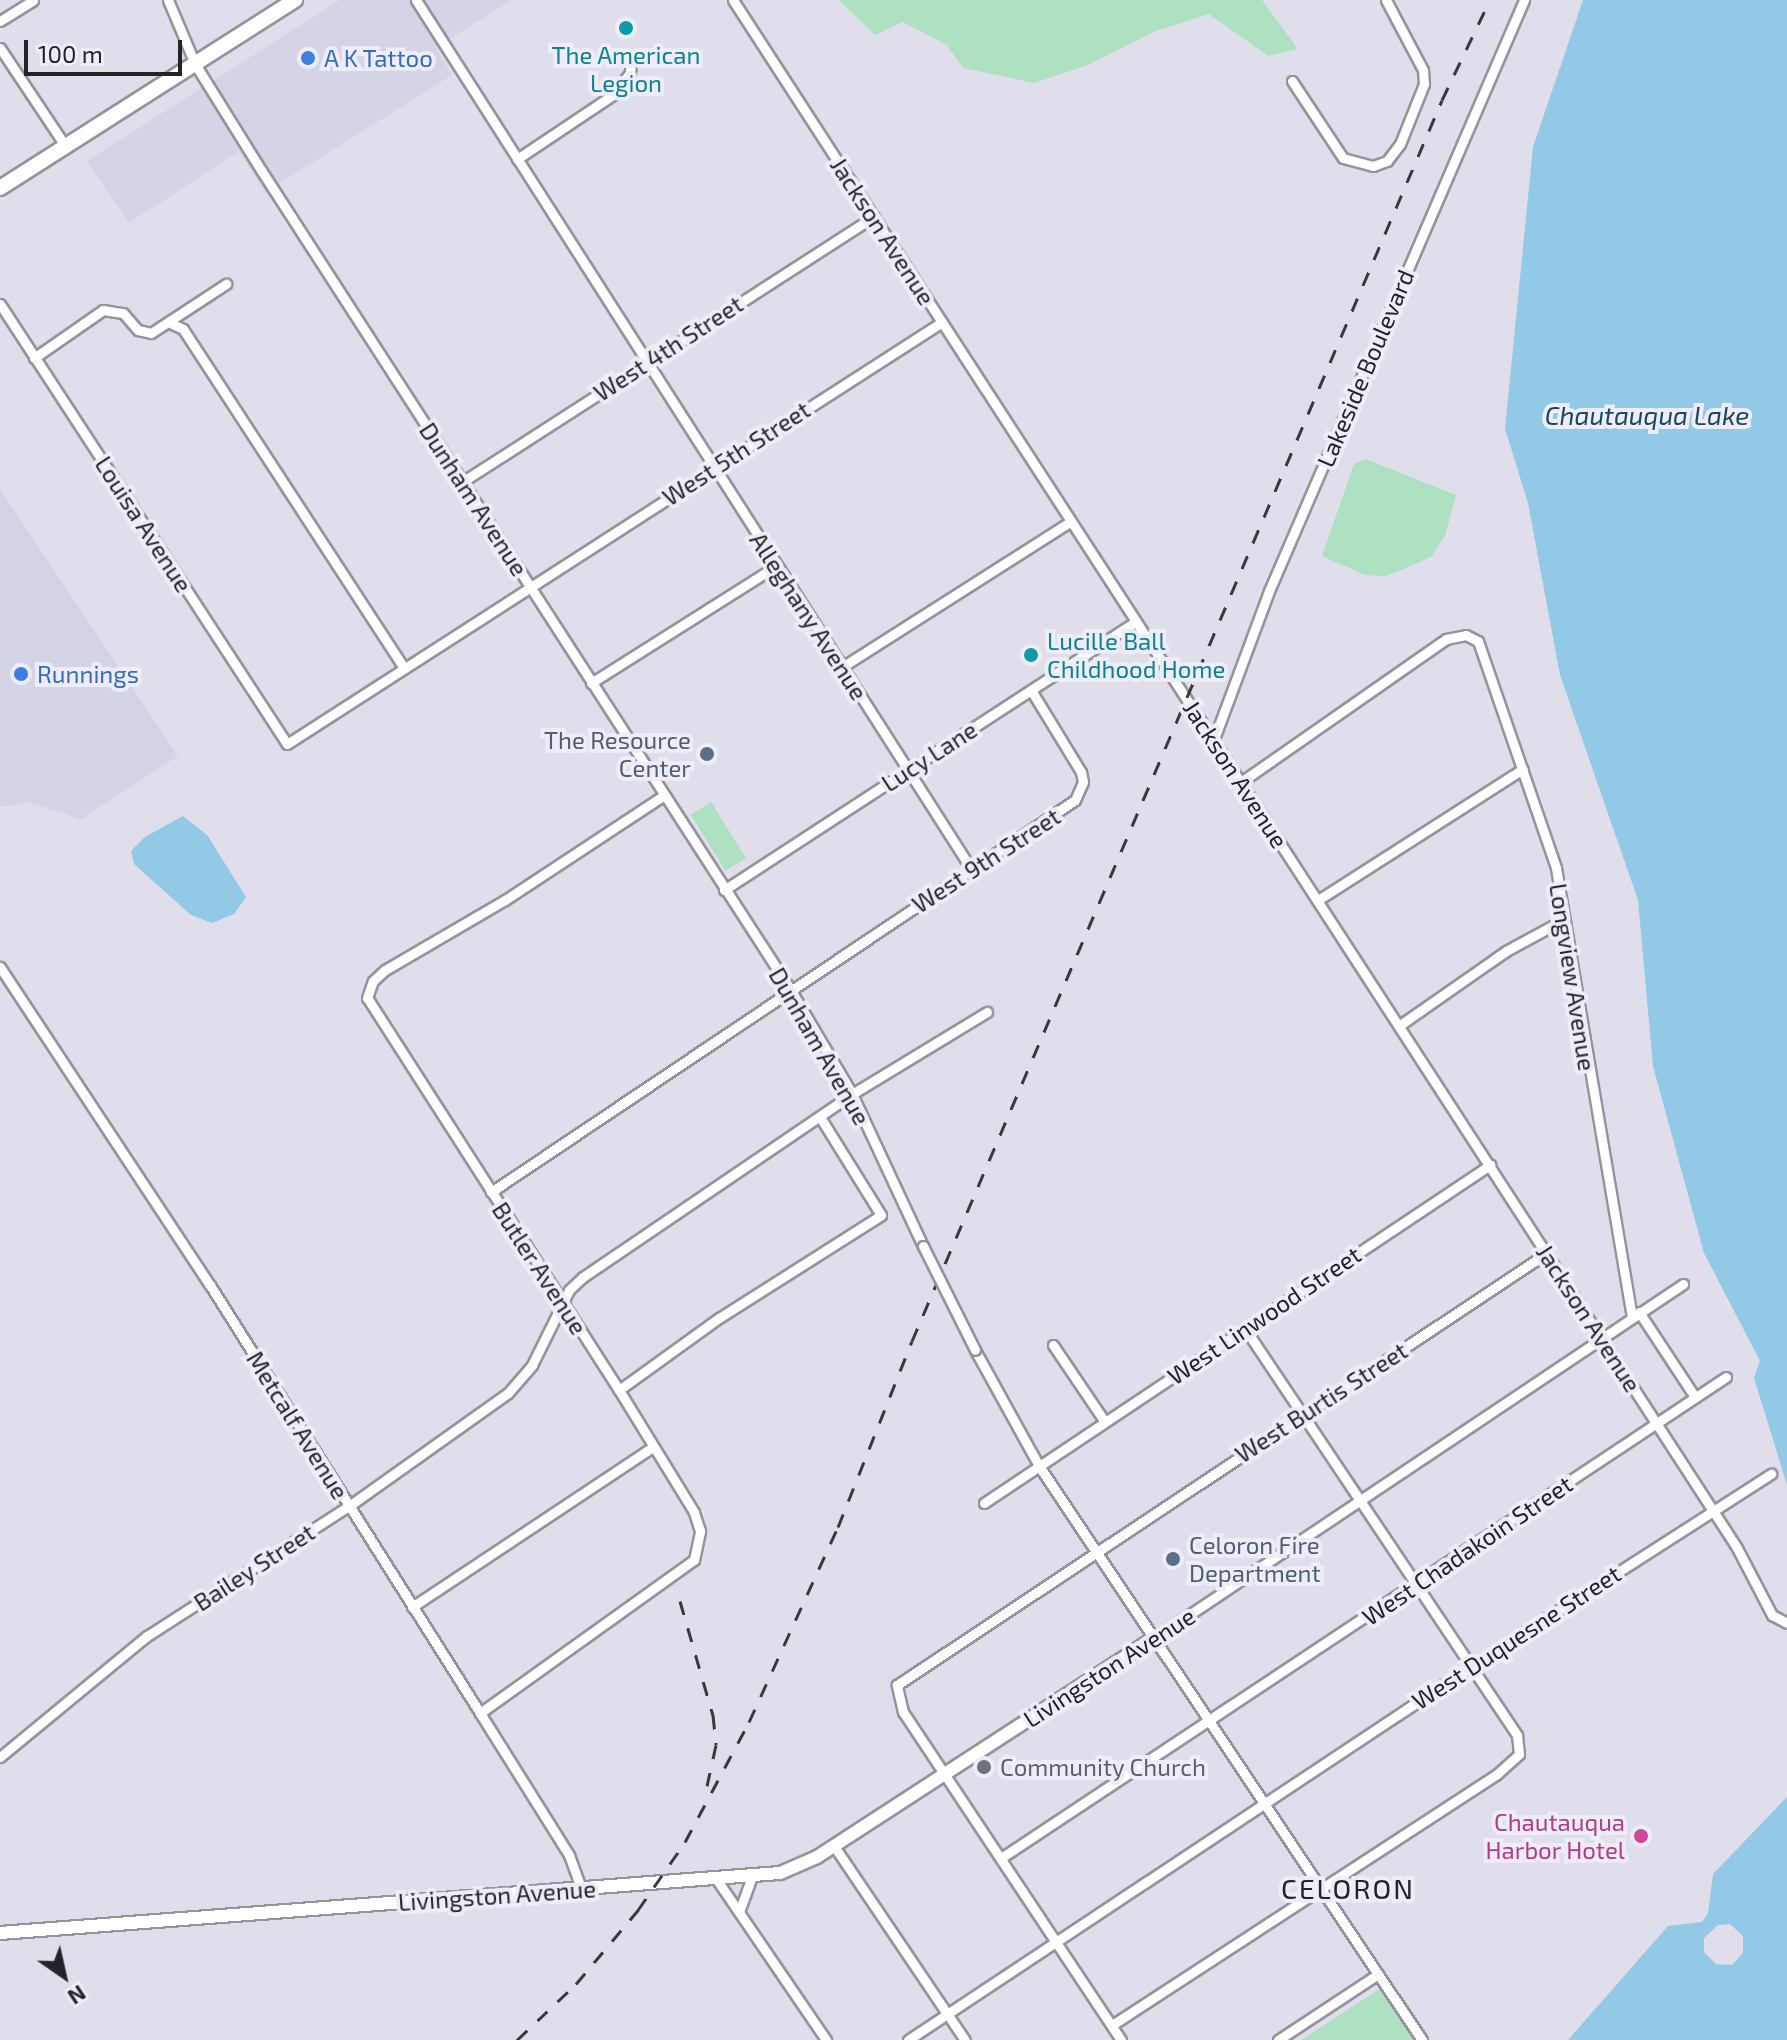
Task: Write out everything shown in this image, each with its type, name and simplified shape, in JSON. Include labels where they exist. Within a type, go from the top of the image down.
[{"type":"main road","points":[[0,188],[295,0]]},
{"type":"street","points":[[0,21],[33,0]]},
{"type":"street","name":"Dunham Avenue","points":[[168,0],[195,64],[531,585],[663,796],[790,989],[852,1094],[975,1350],[1039,1466],[1422,2040]]},
{"type":"street","name":"Alleghany Avenue","points":[[416,0],[972,870]]},
{"type":"street","name":"Jackson Avenue","points":[[733,0],[1712,1509],[1772,1615],[1787,1623]]},
{"type":"street","points":[[1292,81],[1343,158],[1373,166],[1387,161],[1400,144],[1419,101],[1423,70],[1386,0]]},
{"type":"street","name":"Lakeside Boulevard","points":[[1214,739],[1269,591],[1524,0]]},
{"type":"street","points":[[0,48],[66,147]]},
{"type":"street","points":[[517,159],[614,94],[630,73],[631,61]]},
{"type":"street","name":"West 4th Street","points":[[462,482],[874,216]]},
{"type":"street","points":[[34,358],[103,310],[123,313],[138,330],[151,333],[176,325],[226,284]]},
{"type":"street","name":"Louisa Avenue","points":[[0,304],[287,744]]},
{"type":"street","name":"West 5th Street","points":[[287,744],[403,666],[942,322]]},
{"type":"street","points":[[176,325],[403,666]]},
{"type":"street","points":[[842,667],[1070,522]]},
{"type":"street","points":[[591,683],[776,566]]},
{"type":"street","name":"Lucy Lane","points":[[724,890],[1135,622]]},
{"type":"street","name":"Longview Avenue","points":[[1241,782],[1446,639],[1466,635],[1482,646],[1556,868],[1636,1314]]},
{"type":"street","name":"West 9th Street","points":[[491,1192],[790,989],[1047,822],[1082,789],[1081,772],[1031,690]]},
{"type":"street","points":[[1318,900],[1523,769]]},
{"type":"street","name":"Butler Avenue","points":[[480,1713],[652,1595],[694,1560],[700,1549],[694,1512],[619,1390],[371,1009],[368,993],[385,970],[505,900],[663,796]]},
{"type":"street","points":[[1400,1025],[1506,951],[1565,919]]},
{"type":"street","name":"Metcalf Avenue","points":[[0,967],[480,1713],[569,1855],[582,1890]]},
{"type":"street","name":"Bailey Street","points":[[0,1757],[147,1636],[349,1506],[508,1393],[532,1365],[563,1303],[583,1277],[852,1094],[987,1012]]},
{"type":"street","points":[[619,1390],[706,1326],[881,1215],[820,1117]]},
{"type":"street","name":"West Linwood Street","points":[[984,1503],[1490,1165]]},
{"type":"street","name":"West Burtis Street","points":[[944,1775],[897,1697],[905,1676],[1547,1253]]},
{"type":"street","name":"Livingston Avenue","points":[[0,1933],[780,1873],[834,1846],[1153,1639],[1683,1284]]},
{"type":"street","points":[[1636,1314],[1695,1397]]},
{"type":"street","points":[[1112,2025],[1496,1775],[1515,1760],[1519,1748],[1517,1735],[1245,1328]]},
{"type":"street","points":[[1053,1345],[1105,1422]]},
{"type":"street","name":"West Chadakoin Street","points":[[1001,1858],[1726,1377]]},
{"type":"street","points":[[412,1607],[653,1447]]},
{"type":"street","name":"West Duquesne Street","points":[[908,2040],[1470,1667],[1771,1474]]},
{"type":"street","points":[[944,1775],[1121,2040]]},
{"type":"street","points":[[834,1846],[965,2040]]},
{"type":"street","points":[[739,1912],[752,1877]]},
{"type":"street","points":[[717,1880],[826,2040]]},
{"type":"street","points":[[1278,2040],[1378,1974]]},
{"type":"shaded area","points":[[340,0],[511,0],[436,48],[452,75],[265,192],[239,151],[129,223],[87,161]]},
{"type":"shaded area","points":[[0,489],[178,756],[81,819],[28,802],[0,807]]},
{"type":"green space","points":[[839,0],[1262,0],[1298,49],[1268,56],[1209,14],[1156,31],[1088,65],[1034,83],[963,68],[947,45],[903,22],[875,35]]},
{"type":"green space","points":[[1366,459],[1456,495],[1445,536],[1431,557],[1386,576],[1365,575],[1322,556],[1354,464]]},
{"type":"green space","points":[[711,802],[746,858],[726,871],[691,815]]},
{"type":"green space","points":[[1381,1988],[1415,2040],[1301,2040]]},
{"type":"water","name":"Chautauqua Lake","points":[[1583,0],[1787,0],[1787,1485],[1754,1378],[1760,1361],[1704,1253],[1653,1066],[1638,900],[1560,675],[1528,503],[1505,429],[1533,147]]},
{"type":"water","points":[[183,816],[207,835],[246,897],[234,914],[212,923],[191,915],[134,864],[131,851],[145,837]]},
{"type":"water","points":[[1787,1797],[1787,2040],[1568,2040],[1668,1926],[1702,1922],[1708,1913],[1713,1874]],"holes":[[[1730,1924],[1743,1936],[1743,1953],[1732,1965],[1716,1964],[1704,1952],[1704,1938],[1718,1925]]]},
{"type":"railway","points":[[517,2040],[576,1984],[638,1910],[685,1842],[749,1722],[838,1527],[912,1341],[1442,100],[1490,0]]},
{"type":"railway","points":[[680,1601],[713,1715],[716,1745],[707,1786]]},
{"type":"place","name":"The American Legion","points":[[626,28]]},
{"type":"place","name":"A K Tattoo","points":[[308,58]]},
{"type":"place","name":"Lucille Ball Childhood Home","points":[[1031,655]]},
{"type":"place","name":"Runnings","points":[[21,674]]},
{"type":"place","name":"The Resource Center","points":[[707,754]]},
{"type":"place","name":"Celoron Fire Department","points":[[1173,1559]]},
{"type":"place","name":"Community Church","points":[[984,1767]]},
{"type":"place","name":"Chautauqua Harbor Hotel","points":[[1641,1836]]},
{"type":"district","name":"CELORON","points":[[1348,1888]]}]
